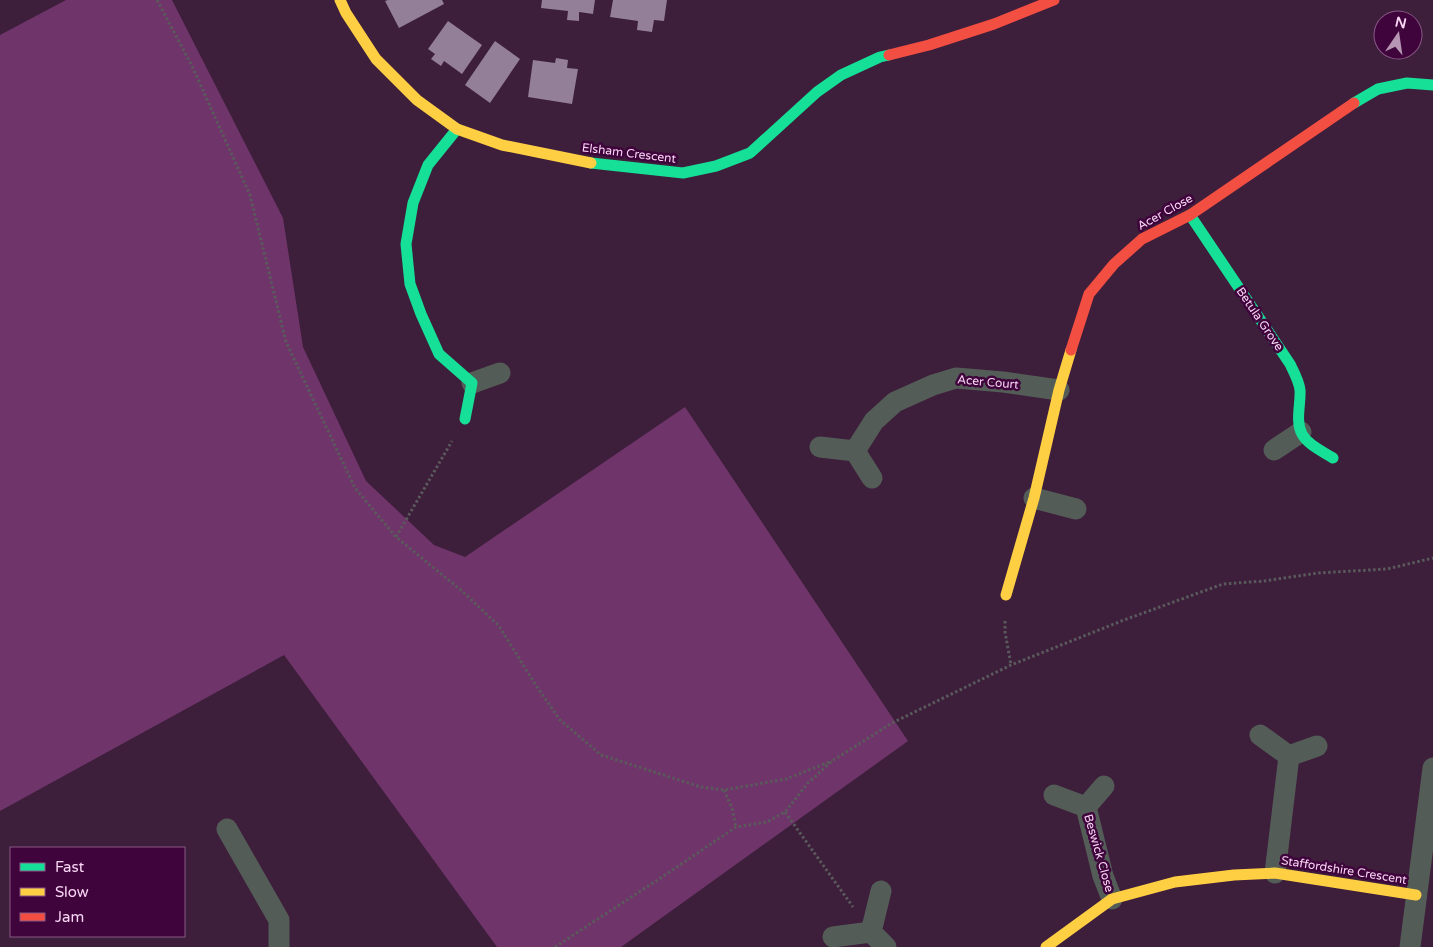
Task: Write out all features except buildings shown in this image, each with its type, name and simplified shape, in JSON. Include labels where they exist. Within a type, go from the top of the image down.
[{"type":"street","name":"Elsham Crescent","points":[[340,0],[346,13],[376,59],[416,100],[457,129],[502,146],[585,162],[683,173],[716,166],[750,153],[817,92],[841,75],[880,57],[929,45],[994,24],[1054,0]]},
{"type":"street","name":"Acer Close","points":[[1006,595],[1034,498],[1058,390],[1076,331],[1089,294],[1114,264],[1142,239],[1190,215],[1345,108],[1378,89],[1407,83],[1433,85]]},
{"type":"street","points":[[457,129],[428,165],[413,203],[406,244],[410,284],[439,354],[472,383]]},
{"type":"street","name":"Betula Grove","points":[[1190,215],[1290,364],[1300,388],[1300,432]]},
{"type":"street","points":[[472,383],[500,373]]},
{"type":"street","name":"Acer Court","points":[[855,451],[874,421],[896,402],[933,385],[956,378],[1003,382],[1058,390]]},
{"type":"street","points":[[464,419],[472,383]]},
{"type":"street","points":[[1274,450],[1300,432],[1312,445],[1333,458]]},
{"type":"street","points":[[820,447],[855,451],[872,478]]},
{"type":"street","points":[[1034,498],[1076,509]]},
{"type":"street","points":[[1260,735],[1289,756]]},
{"type":"street","points":[[1289,756],[1317,746]]},
{"type":"street","points":[[1275,873],[1289,756]]},
{"type":"street","points":[[1410,947],[1433,768]]},
{"type":"street","name":"Beswick Close","points":[[1086,807],[1104,786]]},
{"type":"street","name":"Beswick Close","points":[[1054,795],[1086,807]]},
{"type":"street","name":"Beswick Close","points":[[1086,807],[1103,876],[1112,899]]},
{"type":"street","points":[[227,829],[280,920],[279,947]]},
{"type":"street","name":"Staffordshire Crescent","points":[[1046,947],[1112,899],[1175,882],[1234,875],[1275,873],[1416,895]]},
{"type":"street","points":[[871,932],[880,891]]},
{"type":"street","points":[[833,937],[871,932]]},
{"type":"street","points":[[871,932],[886,947]]},
{"type":"path","points":[[157,0],[192,66],[250,195],[286,342],[355,488],[396,537],[462,591],[499,626],[560,720],[601,754],[701,787],[724,790],[786,779],[832,761]]},
{"type":"path","points":[[396,537],[464,419]]},
{"type":"path","points":[[555,947],[736,827],[767,822],[785,812],[808,783],[832,761],[892,723],[1010,665],[1124,620],[1223,584],[1388,569],[1433,558]]},
{"type":"path","points":[[1006,595],[1005,632],[1010,665]]},
{"type":"path","points":[[724,790],[732,808],[736,827]]},
{"type":"path","points":[[785,812],[871,932]]},
{"type":"shaded area","points":[[66,0],[172,0],[283,218],[303,347],[366,481],[434,545],[465,557],[685,407],[908,741],[621,947],[497,947],[284,655],[0,811],[0,35]]},
{"type":"traffic: fast","points":[[591,163],[683,173],[716,166],[750,153],[817,92],[841,75],[880,57],[889,55]]},
{"type":"traffic: fast","points":[[1354,103],[1378,89],[1407,83],[1433,85]]},
{"type":"traffic: fast","points":[[457,129],[428,165],[413,203],[406,244],[410,284],[439,354],[472,383],[465,419]]},
{"type":"traffic: fast","points":[[1190,215],[1290,364],[1299,387],[1299,423],[1302,434],[1312,445],[1333,458]]},
{"type":"traffic: slow","points":[[340,0],[346,13],[376,59],[417,100],[457,129],[502,145],[591,163]]},
{"type":"traffic: slow","points":[[1006,595],[1034,498],[1059,390],[1071,350]]},
{"type":"traffic: slow","points":[[1046,947],[1112,899],[1175,882],[1234,875],[1275,873],[1416,895]]},
{"type":"traffic: jam","points":[[889,55],[929,45],[994,24],[1054,0]]},
{"type":"traffic: jam","points":[[1071,350],[1089,294],[1114,264],[1142,239],[1190,215],[1354,103]]}]
